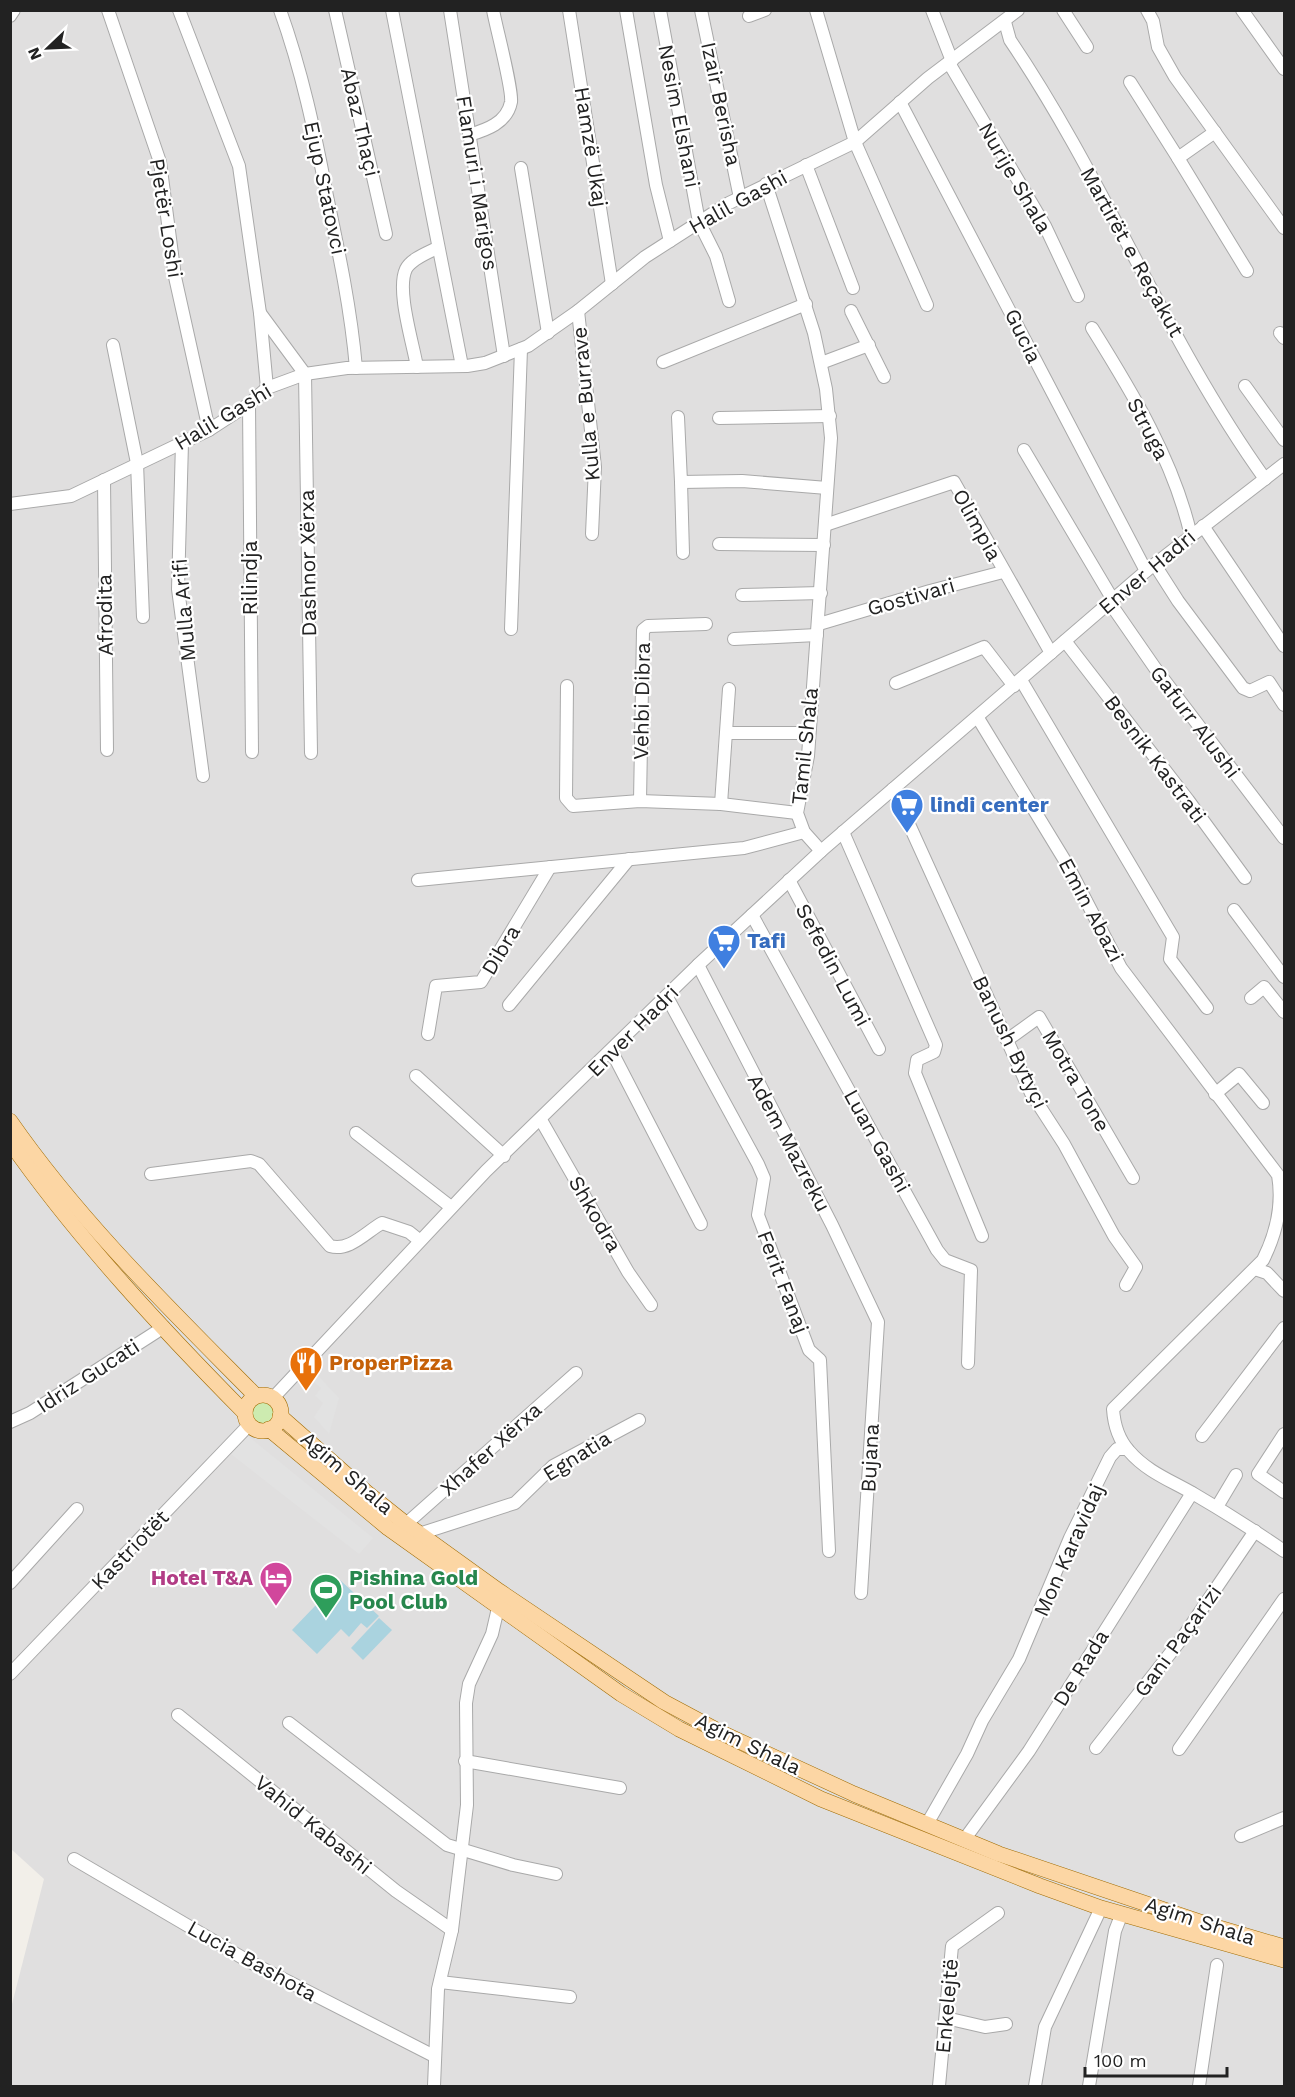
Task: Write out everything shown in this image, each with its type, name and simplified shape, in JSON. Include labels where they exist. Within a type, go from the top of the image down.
[{"type":"main road","points":[[10,1121],[38,1160],[135,1275],[256,1396],[273,1398]]},
{"type":"main road","points":[[10,1142],[28,1168],[116,1275],[247,1419]]},
{"type":"main road","points":[[247,1419],[247,1403],[256,1396]]},
{"type":"main road","name":"Agim Shala","points":[[247,1419],[260,1431],[276,1425],[280,1416],[278,1403],[273,1398]]},
{"type":"main road","name":"Agim Shala","points":[[280,1416],[366,1492],[419,1534],[664,1702],[804,1771],[964,1840],[1027,1864],[1209,1925],[1284,1947]]},
{"type":"main road","name":"Agim Shala","points":[[269,1429],[388,1528],[621,1694],[680,1729],[821,1799],[1101,1908],[1284,1960]]},
{"type":"street","points":[[10,16],[14,10]]},
{"type":"street","name":"Pjetër Loshi","points":[[108,10],[160,162],[175,277],[209,430]]},
{"type":"street","points":[[179,10],[239,166],[246,198],[267,388]]},
{"type":"street","name":"Ejup Statovci","points":[[280,10],[299,69],[315,132],[352,329],[356,368]]},
{"type":"street","name":"Abaz Thaçi","points":[[335,10],[386,234]]},
{"type":"street","points":[[392,10],[462,366]]},
{"type":"street","name":"Flamuri i Marigos","points":[[450,10],[504,356]]},
{"type":"street","points":[[469,135],[490,129],[504,117],[511,102],[493,10]]},
{"type":"street","name":"Hamzë Ukaj","points":[[569,10],[612,284]]},
{"type":"street","points":[[626,10],[656,184],[670,241]]},
{"type":"street","name":"Nesim Elshani","points":[[660,10],[699,222],[716,256],[729,301]]},
{"type":"street","name":"Izair Berisha","points":[[701,10],[740,198]]},
{"type":"street","points":[[749,16],[765,10]]},
{"type":"street","points":[[816,10],[855,142],[927,305]]},
{"type":"street","name":"Nurije Shala","points":[[932,10],[950,62],[1045,226],[1078,296]]},
{"type":"street","points":[[1064,10],[1087,47]]},
{"type":"street","points":[[1147,10],[1153,21],[1158,47],[1174,77],[1284,228]]},
{"type":"street","points":[[1242,10],[1284,69]]},
{"type":"street","name":"Halil Gashi","points":[[10,504],[71,496],[209,430],[249,404],[267,388],[305,374],[356,368],[462,366],[485,363],[521,349],[548,333],[670,241],[699,222],[766,184],[855,142],[894,110],[900,102],[1010,15]]},
{"type":"street","name":"Martirët e Reçakut","points":[[1010,15],[1010,40],[1080,156],[1187,354],[1264,479]]},
{"type":"street","points":[[1130,82],[1247,271]]},
{"type":"street","name":"Gucia","points":[[900,102],[1150,568],[1178,601],[1243,688],[1250,691],[1269,682],[1284,705]]},
{"type":"street","points":[[1178,158],[1215,132]]},
{"type":"street","points":[[806,165],[853,288]]},
{"type":"street","points":[[521,168],[548,333]]},
{"type":"street","name":"Tamil Shala","points":[[766,184],[806,304],[821,363],[830,416],[831,438],[821,593],[804,783],[797,813],[804,832],[821,850]]},
{"type":"street","points":[[1248,190],[1284,240]]},
{"type":"street","points":[[417,367],[402,286],[407,268],[437,248]]},
{"type":"street","points":[[663,362],[806,304]]},
{"type":"street","name":"Kulla e Burrave","points":[[578,311],[595,467],[592,534]]},
{"type":"street","points":[[851,311],[884,377]]},
{"type":"street","points":[[260,313],[305,374]]},
{"type":"street","name":"Struga","points":[[1092,328],[1143,415],[1168,468],[1191,536]]},
{"type":"street","points":[[113,345],[137,463],[143,617]]},
{"type":"street","points":[[821,363],[869,345]]},
{"type":"street","points":[[511,629],[521,349]]},
{"type":"street","name":"Dashnor Xërxa","points":[[305,374],[310,753]]},
{"type":"street","points":[[1245,386],[1284,440]]},
{"type":"street","name":"Rilindja","points":[[249,404],[252,752]]},
{"type":"street","points":[[719,418],[830,416]]},
{"type":"street","points":[[678,417],[683,554]]},
{"type":"street","name":"Mulla Arifi","points":[[182,443],[178,589],[203,776]]},
{"type":"street","name":"Gafurr Alushi","points":[[1024,450],[1112,602],[1155,668],[1284,838]]},
{"type":"street","name":"Enver Hadri","points":[[273,1398],[451,1207],[612,1052],[698,965],[821,850],[978,718],[1150,568],[1284,464]]},
{"type":"street","name":"Afrodita","points":[[104,480],[107,750]]},
{"type":"street","points":[[681,482],[742,481],[827,488]]},
{"type":"street","name":"Olimpia","points":[[825,525],[954,482],[1051,653]]},
{"type":"street","points":[[1203,526],[1284,646]]},
{"type":"street","points":[[719,544],[824,545]]},
{"type":"street","name":"Gostivari","points":[[818,629],[930,591],[1003,572]]},
{"type":"street","points":[[742,595],[821,593]]},
{"type":"street","name":"Vehbi Dibra","points":[[639,801],[643,630],[648,626],[706,624]]},
{"type":"street","points":[[734,639],[818,629]]},
{"type":"street","name":"Besnik Kastrati","points":[[1065,641],[1188,800],[1245,879]]},
{"type":"street","points":[[896,683],[984,647],[1018,683],[1173,937],[1170,959],[1207,1008]]},
{"type":"street","points":[[567,686],[566,798],[573,806],[639,801],[721,804],[797,813]]},
{"type":"street","points":[[721,804],[729,688]]},
{"type":"street","name":"Emin Abazi","points":[[978,718],[1067,864],[1121,968],[1278,1175],[1281,1194],[1275,1229],[1267,1253],[1255,1269],[1113,1409],[1114,1420],[1127,1449]]},
{"type":"street","points":[[731,732],[809,733]]},
{"type":"street","name":"Banush Bytyçi","points":[[893,789],[1031,1093],[1064,1144],[1114,1236],[1136,1267],[1126,1285]]},
{"type":"street","points":[[418,880],[744,848],[804,832]]},
{"type":"street","points":[[843,832],[936,1045],[934,1052],[917,1060],[915,1073],[982,1236]]},
{"type":"street","name":"Dibra","points":[[508,1005],[629,859]]},
{"type":"street","name":"Dibra","points":[[428,1034],[436,986],[481,982],[550,867]]},
{"type":"street","name":"Sefedin Lumi","points":[[789,880],[879,1049]]},
{"type":"street","points":[[1234,910],[1284,977]]},
{"type":"street","name":"Luan Gashi","points":[[752,915],[937,1250],[945,1260],[971,1270],[968,1363]]},
{"type":"street","name":"Adem Mazreku","points":[[698,965],[832,1225],[878,1322]]},
{"type":"street","points":[[1251,998],[1264,987],[1284,1012]]},
{"type":"street","name":"Ferit Fanaj","points":[[667,997],[764,1178],[758,1215],[809,1350],[820,1360],[829,1551]]},
{"type":"street","name":"Motra Tone","points":[[1007,1040],[1039,1017],[1133,1178]]},
{"type":"street","points":[[612,1052],[701,1224]]},
{"type":"street","points":[[1215,1094],[1239,1074],[1263,1103]]},
{"type":"street","points":[[416,1076],[504,1156]]},
{"type":"street","name":"Shkodra","points":[[541,1120],[628,1272],[651,1305]]},
{"type":"street","points":[[356,1133],[451,1207]]},
{"type":"street","points":[[151,1174],[251,1161],[259,1164],[330,1246],[338,1248],[349,1245],[382,1222],[409,1232],[419,1240]]},
{"type":"street","points":[[1255,1269],[1267,1273],[1284,1291]]},
{"type":"street","name":"Bujana","points":[[861,1593],[878,1322]]},
{"type":"street","name":"Idriz Gucati","points":[[10,1422],[30,1413],[164,1327]]},
{"type":"street","points":[[1202,1436],[1284,1328]]},
{"type":"street","name":"Xhafer Xërxa","points":[[406,1524],[576,1373]]},
{"type":"street","name":"Kastriotët","points":[[10,1674],[247,1419]]},
{"type":"street","name":"Egnatia","points":[[419,1534],[494,1512],[515,1503],[554,1466],[639,1420]]},
{"type":"street","points":[[1284,1434],[1258,1474],[1284,1492]]},
{"type":"street","name":"Mon Karavidaj","points":[[927,1824],[967,1754],[982,1721],[1019,1659],[1070,1538],[1110,1457],[1118,1449],[1127,1449]]},
{"type":"street","points":[[1127,1449],[1161,1477],[1217,1507],[1284,1551]]},
{"type":"street","points":[[1217,1507],[1236,1475]]},
{"type":"street","name":"De Rada","points":[[964,1840],[1029,1751],[1192,1493]]},
{"type":"street","points":[[10,1583],[77,1509]]},
{"type":"street","name":"Gani Paçarizi","points":[[1096,1748],[1183,1637],[1256,1531]]},
{"type":"street","points":[[1179,1749],[1284,1599]]},
{"type":"street","points":[[434,2086],[440,1982],[452,1930],[467,1805],[466,1703],[469,1684],[492,1635],[498,1608]]},
{"type":"street","name":"Vahid Kabashi","points":[[178,1715],[396,1891],[452,1930]]},
{"type":"street","points":[[288,1723],[447,1845],[556,1874]]},
{"type":"street","points":[[465,1761],[620,1788]]},
{"type":"street","points":[[1241,1836],[1284,1818]]},
{"type":"street","name":"Lucia Bashota","points":[[74,1859],[248,1961],[434,2056]]},
{"type":"street","points":[[1035,2086],[1045,2027],[1101,1908]]},
{"type":"street","name":"Enkelejtë","points":[[939,2086],[952,1946],[998,1913]]},
{"type":"street","points":[[1089,2086],[1115,1931],[1122,1913]]},
{"type":"street","points":[[1199,2086],[1217,1965]]},
{"type":"street","points":[[440,1982],[570,1997]]},
{"type":"street","points":[[946,2018],[985,2027],[1006,2024]]},
{"type":"shaded area","points":[[11,11],[1284,11],[1284,2086],[11,2086],[11,2008],[44,1879],[11,1849]]},
{"type":"shaded area","points":[[312,1369],[339,1398],[329,1434],[314,1417],[323,1403],[315,1396],[321,1388],[306,1376]]},
{"type":"shaded area","points":[[248,1436],[373,1538],[359,1554],[231,1454]]},
{"type":"green space","points":[[262,1400],[271,1404],[275,1413],[271,1422],[262,1426],[253,1422],[249,1413],[253,1404]]},
{"type":"water","name":"Pishina Gold Pool Club","points":[[340,1580],[379,1616],[367,1628],[361,1623],[349,1637],[341,1629],[317,1654],[292,1630]]},
{"type":"water","points":[[379,1618],[392,1630],[363,1660],[351,1648]]},
{"type":"place","name":"lindi center","points":[[907,834]]},
{"type":"place","name":"Tafi","points":[[724,970]]},
{"type":"place","name":"ProperPizza","points":[[306,1392]]},
{"type":"place","name":"Hotel T&A","points":[[276,1607]]},
{"type":"place","name":"Pishina Gold Pool Club","points":[[326,1619]]}]
